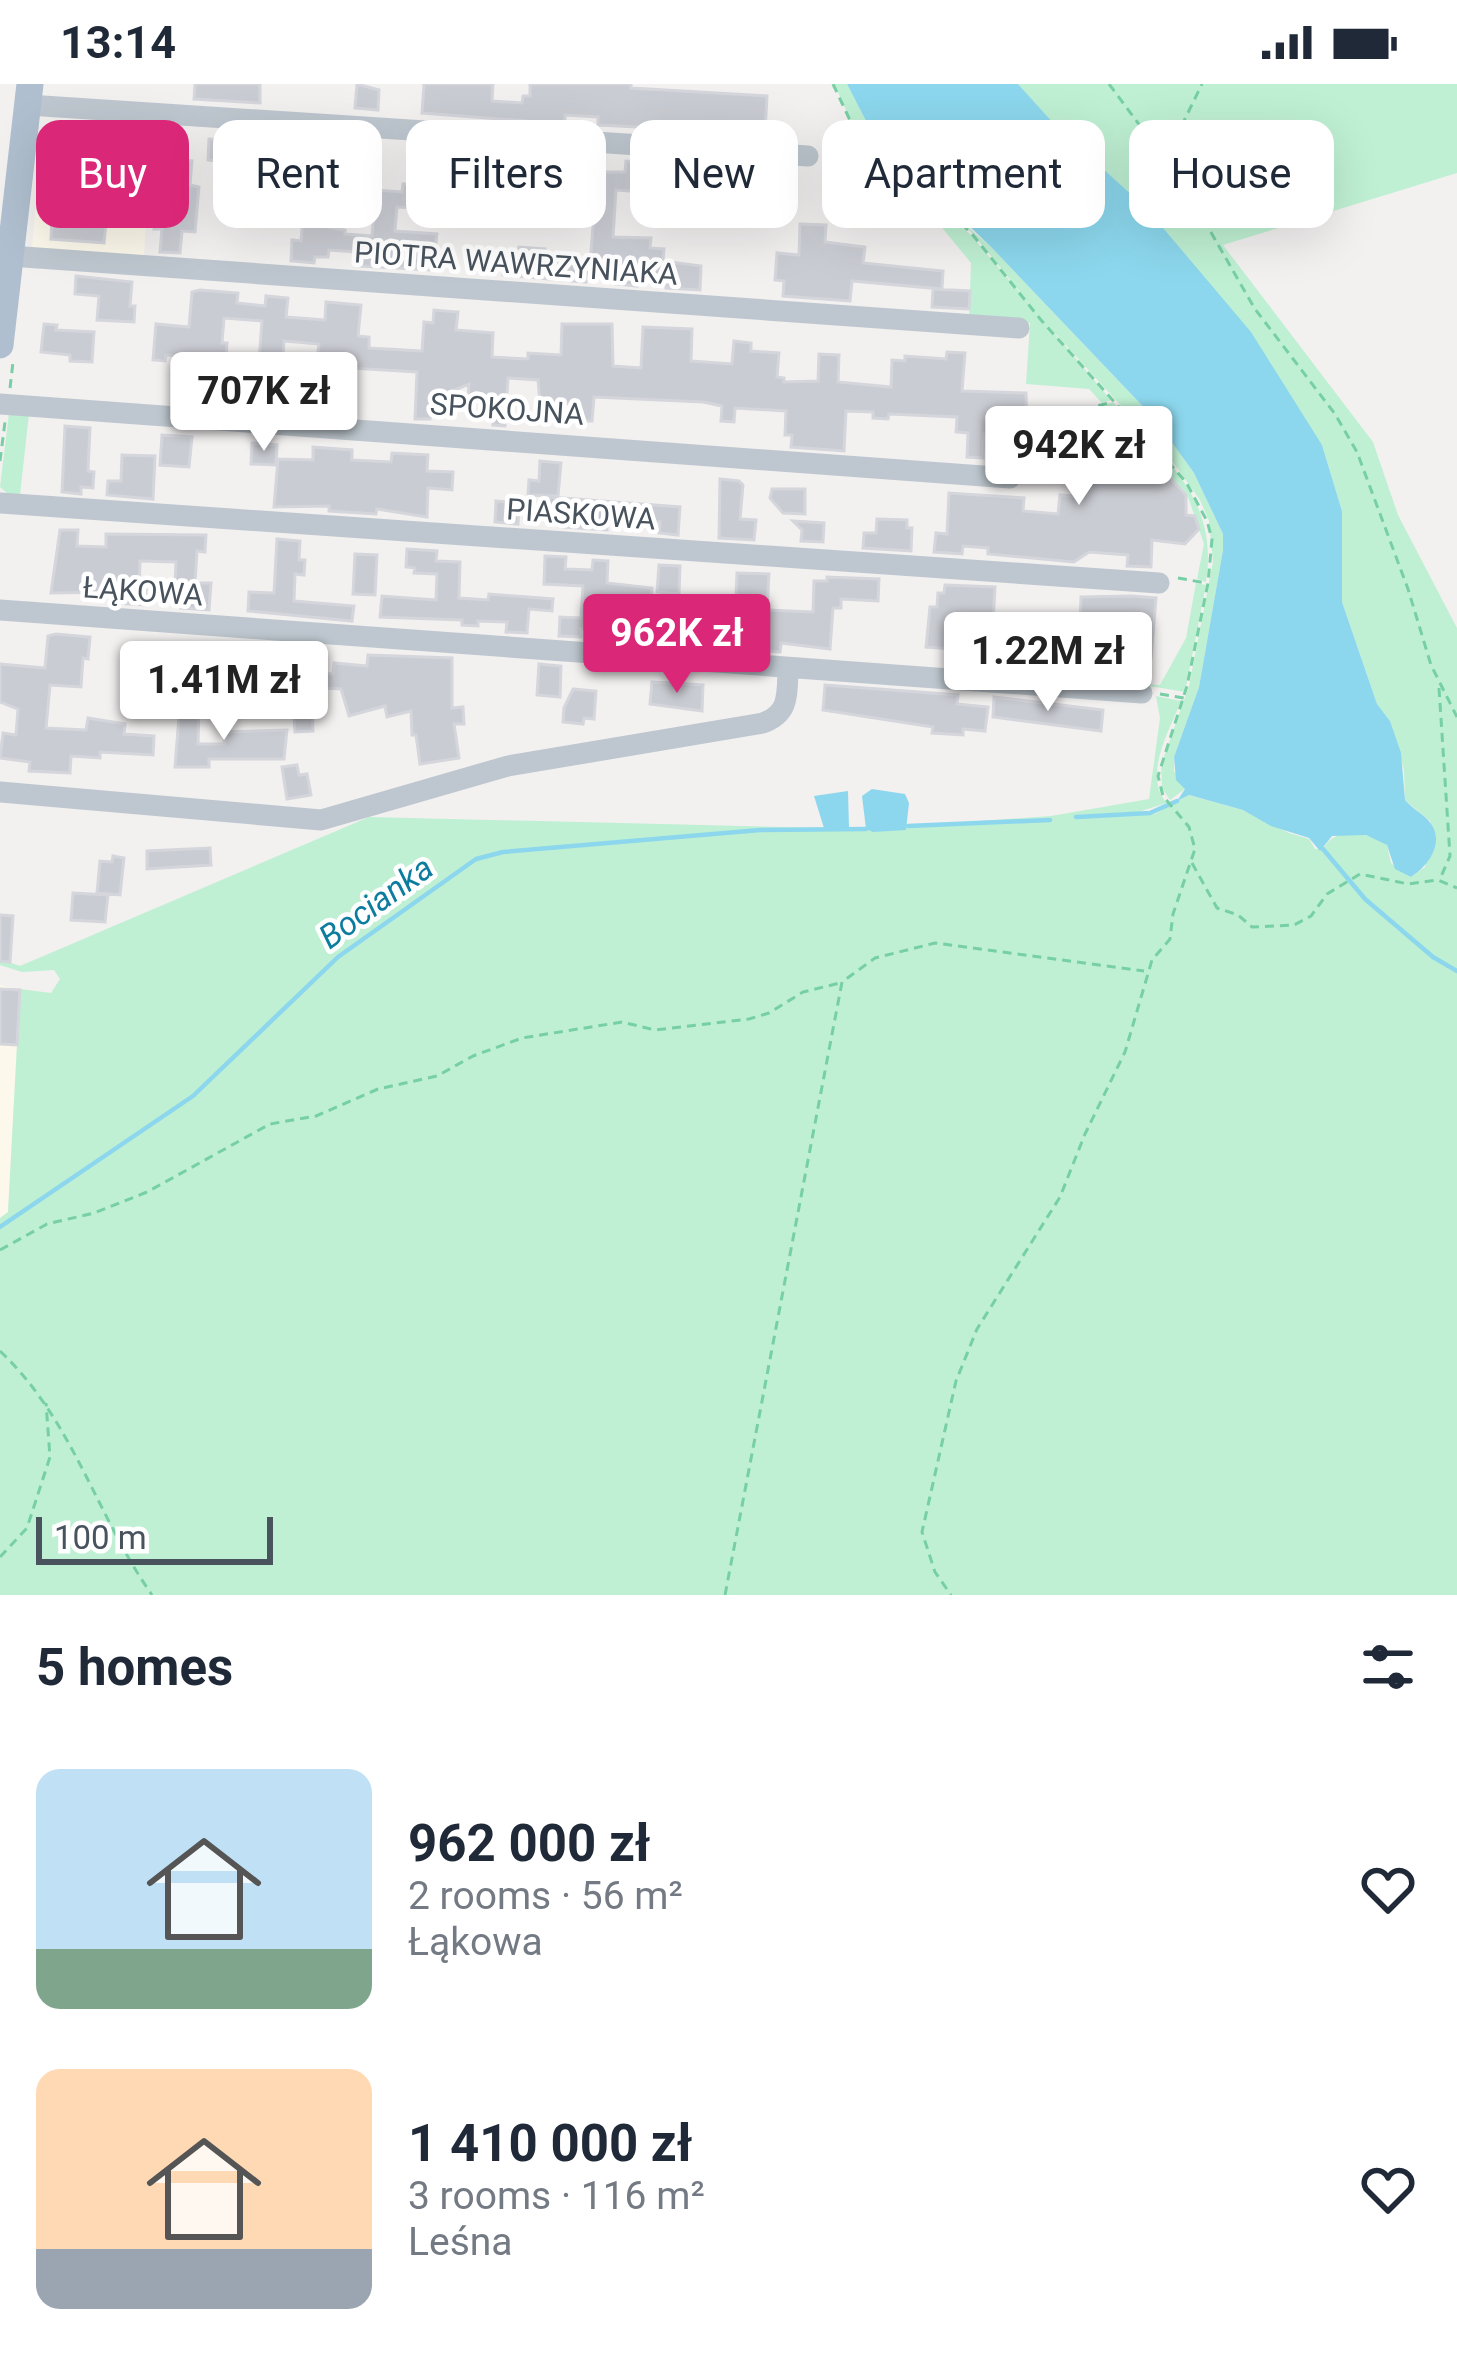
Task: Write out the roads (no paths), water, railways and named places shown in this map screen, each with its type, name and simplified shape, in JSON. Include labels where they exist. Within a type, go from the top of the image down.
[{"type":"main road","points":[[0,345],[29,95]]},
{"type":"street","points":[[29,95],[811,159]]},
{"type":"street","name":"PIOTRA WAWRZYNIAKA","points":[[10,256],[1018,328]]},
{"type":"street","name":"SPOKOJNA","points":[[0,404],[1000,478]]},
{"type":"street","name":"PIASKOWA","points":[[0,503],[1168,580]]},
{"type":"street","name":"ŁĄKOWA","points":[[0,610],[1149,693]]},
{"type":"street","points":[[0,792],[321,820],[508,766],[763,723],[785,707],[788,668]]},
{"type":"water","points":[[847,84],[1018,84],[1050,120],[866,120]]},
{"type":"water","points":[[1105,171],[1129,193],[1129,228],[1163,228],[1251,332],[1322,445],[1342,511],[1342,602],[1377,704],[1390,721],[1401,753],[1405,800],[1427,819],[1436,835],[1430,859],[1411,877],[1395,869],[1387,845],[1366,835],[1332,836],[1320,851],[1309,838],[1271,826],[1243,810],[1189,795],[1177,801],[1185,789],[1176,780],[1174,757],[1199,687],[1223,534],[1194,473],[1155,419],[971,228],[1105,228]]},
{"type":"water","points":[[872,789],[905,794],[909,803],[906,830],[866,829],[862,796]]},
{"type":"water","points":[[848,791],[849,828],[824,828],[814,796]]},
{"type":"waterway","name":"Bocianka","points":[[1076,817],[1150,813],[1177,801]]},
{"type":"waterway","name":"Bocianka","points":[[908,826],[1050,820]]},
{"type":"waterway","name":"Bocianka","points":[[0,1227],[193,1096],[338,957],[476,859],[503,852],[760,830],[866,829]]},
{"type":"waterway","points":[[1323,849],[1365,899],[1433,957],[1457,971]]}]
